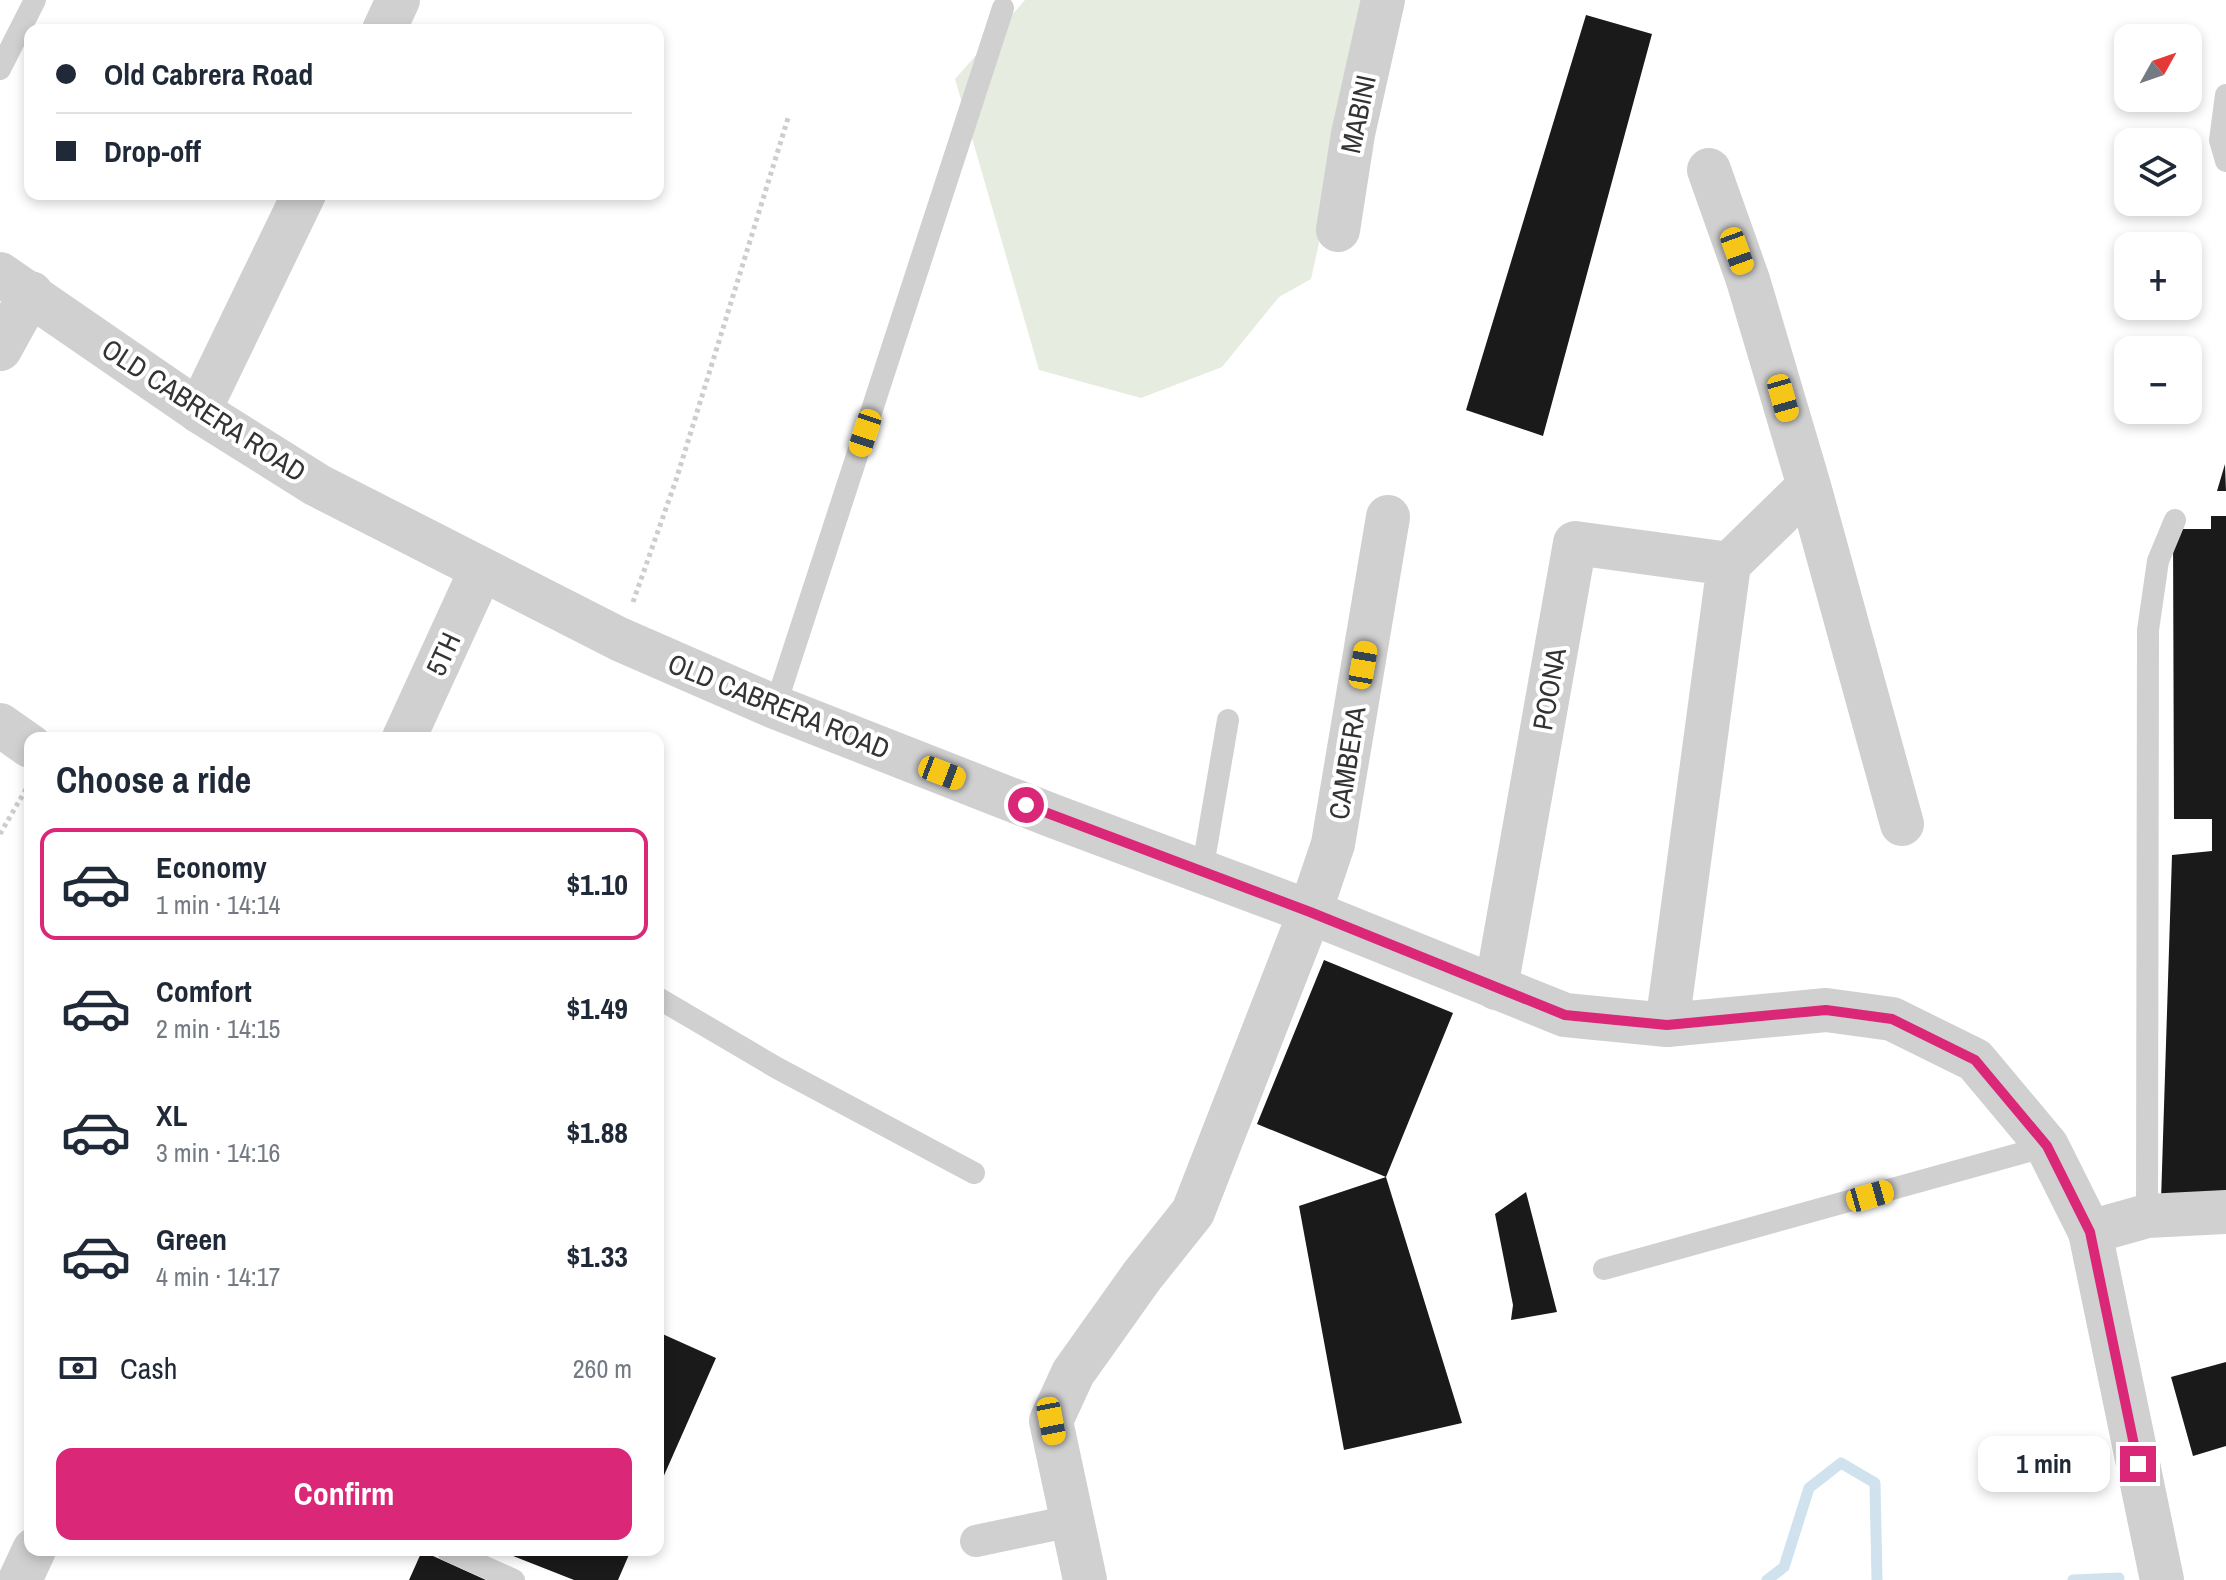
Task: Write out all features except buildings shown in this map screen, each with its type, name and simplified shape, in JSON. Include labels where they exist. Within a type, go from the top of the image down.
[{"type":"street","points":[[387,24],[398,0]]},
{"type":"street","name":"MABINI","points":[[1338,230],[1353,134],[1383,0]]},
{"type":"street","points":[[1709,170],[1748,280],[1809,486],[1902,824]]},
{"type":"street","points":[[199,411],[301,200]]},
{"type":"street","points":[[0,349],[15,284]]},
{"type":"street","name":"OLD CABRERA ROAD","points":[[15,284],[199,411],[317,485],[619,639],[775,707],[1310,912],[1565,1015],[1667,1025],[1826,1010],[1892,1019],[1975,1060],[2047,1146],[2090,1232],[2162,1580]]},
{"type":"street","points":[[1667,1025],[1729,564],[1809,486]]},
{"type":"street","name":"CAMBERA","points":[[1085,1580],[1051,1421],[1073,1373],[1142,1276],[1193,1212],[1310,912],[1333,844],[1388,517]]},
{"type":"street","name":"POONA","points":[[1496,988],[1575,543],[1729,564]]},
{"type":"street","name":"5TH","points":[[407,732],[481,570]]},
{"type":"street","points":[[0,725],[24,742]]},
{"type":"street","points":[[2090,1232],[2147,1216],[2226,1212]]},
{"type":"street","points":[[976,1541],[1071,1521]]},
{"type":"street","points":[[20,1580],[31,1556]]},
{"type":"lane","points":[[0,69],[35,0]]},
{"type":"lane","points":[[775,707],[1003,8]]},
{"type":"lane","points":[[2226,95],[2220,140],[2226,161]]},
{"type":"lane","points":[[2147,1216],[2148,630],[2158,561],[2175,520]]},
{"type":"lane","points":[[1202,872],[1228,720]]},
{"type":"lane","points":[[664,1002],[777,1068],[974,1173]]},
{"type":"lane","points":[[1604,1269],[2047,1146]]},
{"type":"lane","points":[[460,1556],[514,1580]]},
{"type":"path","points":[[619,639],[676,480],[789,115]]},
{"type":"path","points":[[0,834],[24,793]]},
{"type":"shaded area","points":[[1025,0],[1373,0],[1311,279],[1279,297],[1222,367],[1141,398],[1039,370],[955,79]]},
{"type":"waterway","points":[[1767,1580],[1784,1567],[1809,1488],[1841,1463],[1875,1483],[1877,1580]]},
{"type":"waterway","points":[[2073,1580],[2119,1578]]},
{"type":"route","points":[[1026,805],[1310,912],[1565,1015],[1667,1025],[1826,1010],[1892,1019],[1975,1060],[2047,1146],[2090,1232],[2138,1464]]}]
